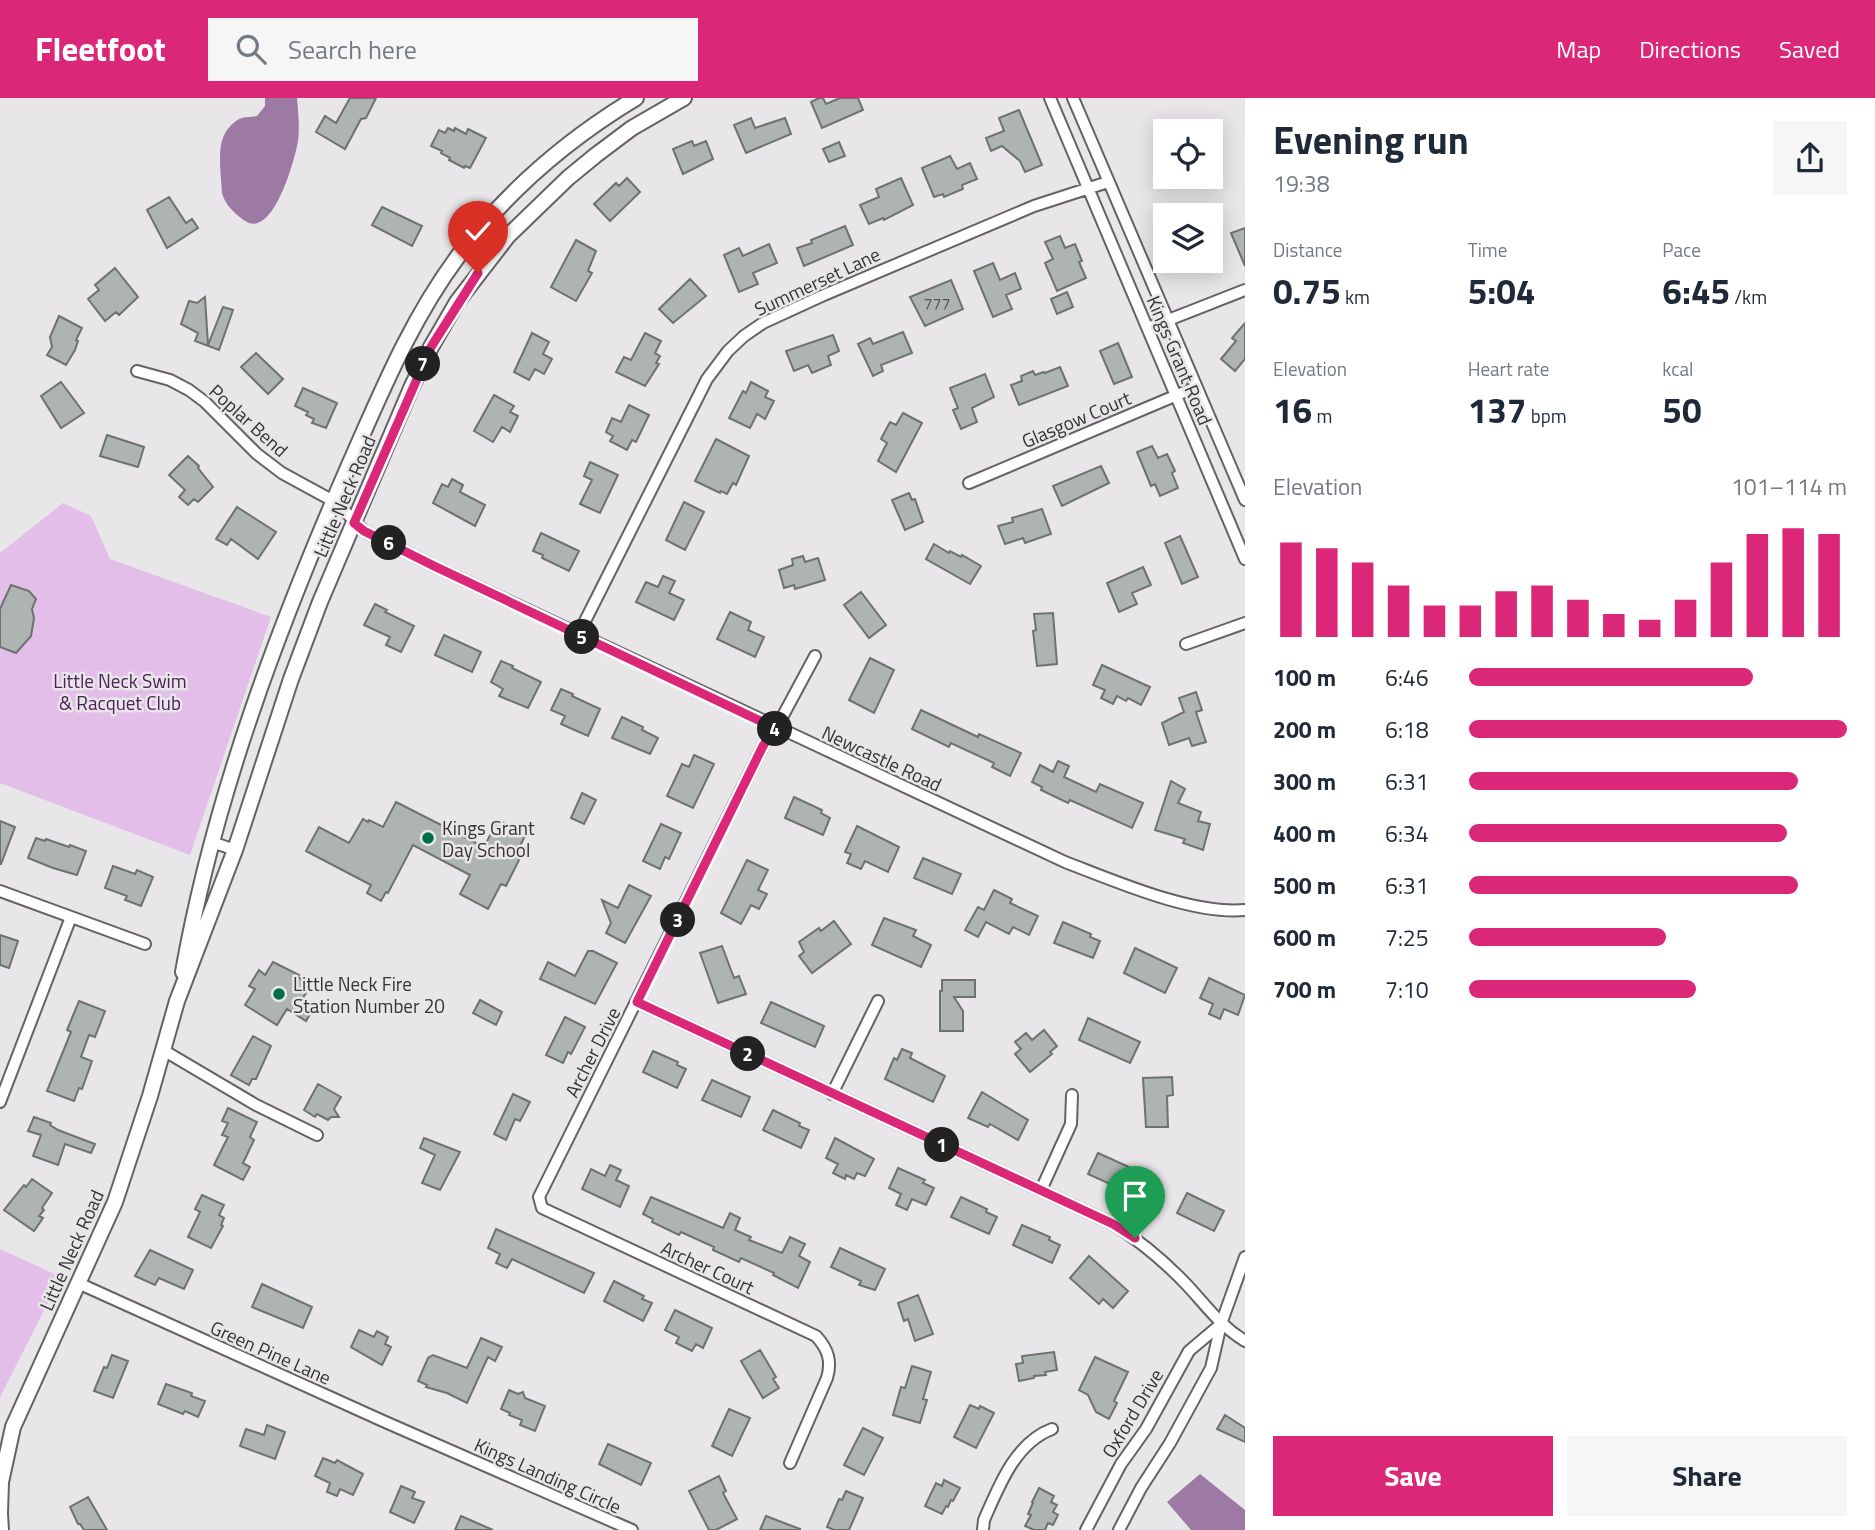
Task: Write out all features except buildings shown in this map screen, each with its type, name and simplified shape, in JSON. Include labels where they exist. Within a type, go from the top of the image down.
[{"type":"street","name":"Little Neck Road","points":[[177,1001],[191,924],[212,842],[270,659],[395,361],[416,321],[459,254],[488,220],[538,170],[579,136],[636,98]]},
{"type":"street","name":"Little Neck Road","points":[[1,1530],[3,1451],[119,1190],[177,1001],[235,850],[287,689],[320,602],[431,347],[478,273],[508,236],[568,178],[632,128],[684,98]]},
{"type":"street","name":"Kings Grant Road","points":[[1050,98],[1245,559]]},
{"type":"street","name":"Kings Grant Road","points":[[1073,98],[1245,500]]},
{"type":"street","name":"Summerset Lane","points":[[578,635],[707,379],[744,335],[762,323],[824,295],[1034,206],[1108,182]]},
{"type":"street","points":[[1148,328],[1245,290]]},
{"type":"street","name":"Poplar Bend","points":[[137,371],[170,380],[188,390],[205,402],[265,460],[303,486],[334,501]]},
{"type":"street","name":"Glasgow Court","points":[[969,483],[1196,387]]},
{"type":"street","name":"Newcastle Road","points":[[334,501],[364,531],[434,566],[1065,862],[1164,897],[1213,910],[1245,910]]},
{"type":"street","points":[[1186,645],[1245,623]]},
{"type":"street","name":"Archer Drive","points":[[574,1128],[763,746],[815,656]]},
{"type":"street","points":[[212,842],[235,850]]},
{"type":"street","points":[[0,891],[145,944]]},
{"type":"street","points":[[0,1102],[71,917]]},
{"type":"street","points":[[832,1094],[878,1001]]},
{"type":"street","points":[[637,1002],[1113,1224],[1135,1238],[1186,1284],[1221,1324],[1245,1341]]},
{"type":"street","points":[[163,1050],[256,1105],[317,1135]]},
{"type":"street","points":[[1041,1190],[1070,1124],[1072,1095]]},
{"type":"street","name":"Archer Court","points":[[574,1128],[539,1197],[542,1208],[816,1336],[823,1344],[829,1355],[830,1368],[790,1463]]},
{"type":"street","points":[[1119,1530],[1141,1488],[1171,1443],[1211,1368],[1221,1324],[1245,1257]]},
{"type":"street","name":"Green Pine Lane","points":[[78,1283],[451,1451]]},
{"type":"street","name":"Oxford Drive","points":[[1086,1530],[1121,1464],[1146,1429],[1189,1351],[1221,1324]]},
{"type":"street","points":[[983,1530],[989,1510],[1010,1467],[1028,1441],[1052,1429]]},
{"type":"street","name":"Kings Landing Circle","points":[[451,1451],[632,1530]]},
{"type":"green space","name":"Little Neck Swim & Racquet Club","points":[[63,503],[91,516],[110,559],[271,617],[190,855],[0,783],[0,553]]},
{"type":"green space","points":[[0,1249],[61,1277],[0,1397]]},
{"type":"shaded area","points":[[265,98],[297,98],[298,141],[293,163],[275,206],[267,217],[258,223],[249,223],[234,212],[222,194],[222,140],[236,121],[257,116],[265,106]]},
{"type":"shaded area","points":[[1200,1474],[1245,1510],[1245,1530],[1191,1530],[1167,1502]]},
{"type":"place","name":"Kings Grant Day School","points":[[428,838]]},
{"type":"place","name":"Little Neck Fire Station Number 20","points":[[279,994]]},
{"type":"route","points":[[478,273],[457,302],[431,347],[354,523],[364,531],[434,566],[775,728],[763,746],[637,1002],[1113,1224],[1135,1238]]}]
